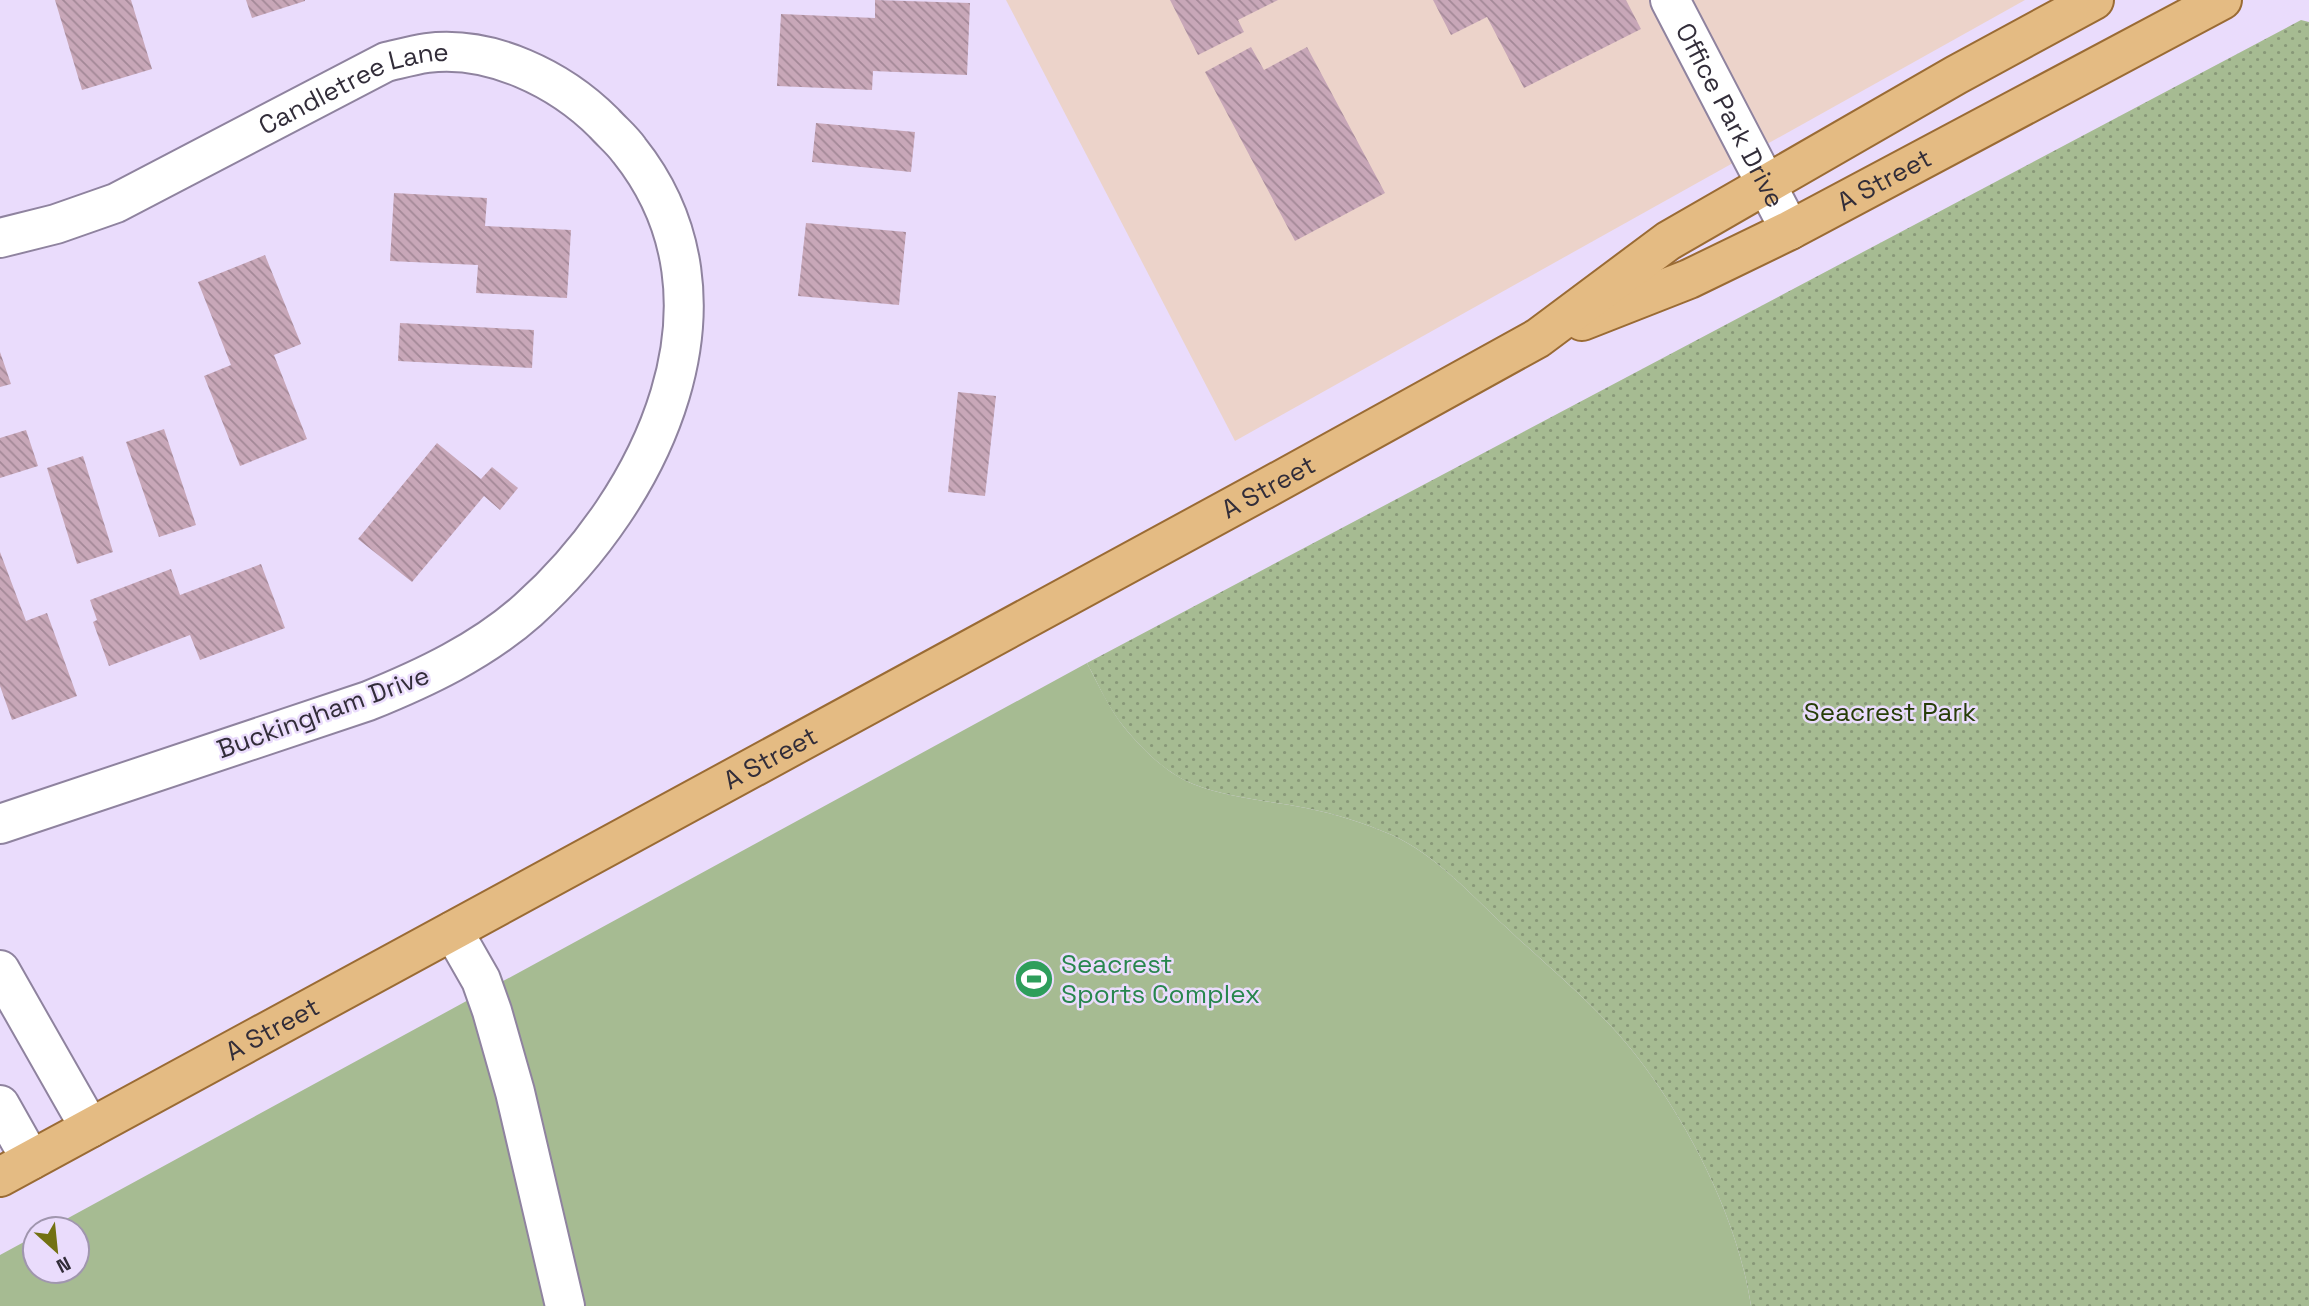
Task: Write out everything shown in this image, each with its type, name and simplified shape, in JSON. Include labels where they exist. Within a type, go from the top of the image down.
[{"type":"main road","name":"A Street","points":[[15,1168],[1274,485],[1538,338],[1668,241],[1765,183],[2094,0]]},
{"type":"main road","name":"A Street","points":[[1538,338],[1689,279],[1790,230],[2222,0]]},
{"type":"street","name":"Office Park Drive","points":[[1670,0],[1790,230]]},
{"type":"street","name":"Candletree Lane","points":[[0,238],[56,224],[116,203],[386,62],[428,53],[470,53],[514,65],[555,84],[591,110],[629,150],[654,188],[666,214]]},
{"type":"street","name":"Buckingham Drive","points":[[0,824],[368,701],[421,679],[471,652],[527,611],[576,563],[618,508],[651,447],[677,377],[685,327],[683,282],[666,214]]},
{"type":"street","points":[[453,931],[481,980],[492,1011],[515,1092],[565,1306]]},
{"type":"street","points":[[0,970],[90,1128]]},
{"type":"street","points":[[0,1105],[15,1168]]},
{"type":"shaded area","points":[[1006,0],[2025,0],[1235,441]]},
{"type":"green space","name":"Seacrest Park","points":[[2301,20],[2309,22],[2309,1306],[1751,1306],[1735,1240],[1723,1206],[1692,1141],[1635,1054],[1590,1004],[1453,877],[1408,843],[1339,816],[1221,793],[1183,780],[1174,774],[1147,752],[1124,727],[1087,663]]},
{"type":"green space","name":"Seacrest Sports Complex","points":[[1087,663],[1124,727],[1147,752],[1173,774],[1221,793],[1339,816],[1408,843],[1453,877],[1590,1004],[1635,1054],[1692,1141],[1723,1206],[1735,1240],[1751,1306],[0,1306],[0,1255],[21,1244],[21,1285],[91,1285],[91,1215],[74,1215]]},
{"type":"building","points":[[55,0],[131,0],[152,69],[82,90]]},
{"type":"building","points":[[246,0],[305,0],[305,1],[252,18]]},
{"type":"building","points":[[875,0],[970,3],[967,75],[873,71],[872,90],[777,86],[781,14],[875,18]]},
{"type":"building","points":[[1170,0],[1278,0],[1238,20],[1244,32],[1198,55]]},
{"type":"building","points":[[1433,0],[1626,0],[1641,29],[1524,88],[1487,17],[1451,35]]},
{"type":"building","points":[[1251,47],[1264,70],[1307,47],[1385,193],[1295,241],[1205,72]]},
{"type":"building","points":[[816,123],[915,132],[911,172],[812,162]]},
{"type":"building","points":[[394,193],[487,198],[485,226],[571,230],[567,298],[476,293],[478,265],[390,261]]},
{"type":"building","points":[[806,223],[906,232],[899,305],[798,296]]},
{"type":"building","points":[[265,255],[301,344],[274,355],[307,439],[240,466],[204,376],[231,365],[198,282]]},
{"type":"building","points":[[400,323],[534,330],[532,368],[398,361]]},
{"type":"building","points":[[0,352],[11,384],[0,387]]},
{"type":"building","points":[[958,392],[996,396],[985,496],[948,492]]},
{"type":"building","points":[[164,429],[196,525],[159,537],[126,442]]},
{"type":"building","points":[[26,430],[38,466],[0,478],[0,438]]},
{"type":"building","points":[[437,443],[481,479],[492,467],[518,488],[500,510],[484,496],[412,582],[358,539]]},
{"type":"building","points":[[83,456],[113,552],[77,564],[47,468]]},
{"type":"building","points":[[0,552],[26,621],[47,613],[77,696],[12,720],[0,686]]},
{"type":"building","points":[[261,564],[285,628],[200,660],[190,635],[109,666],[93,622],[97,620],[90,600],[171,569],[180,595]]},
{"type":"place","name":"Seacrest Sports Complex","points":[[1034,979]]}]
